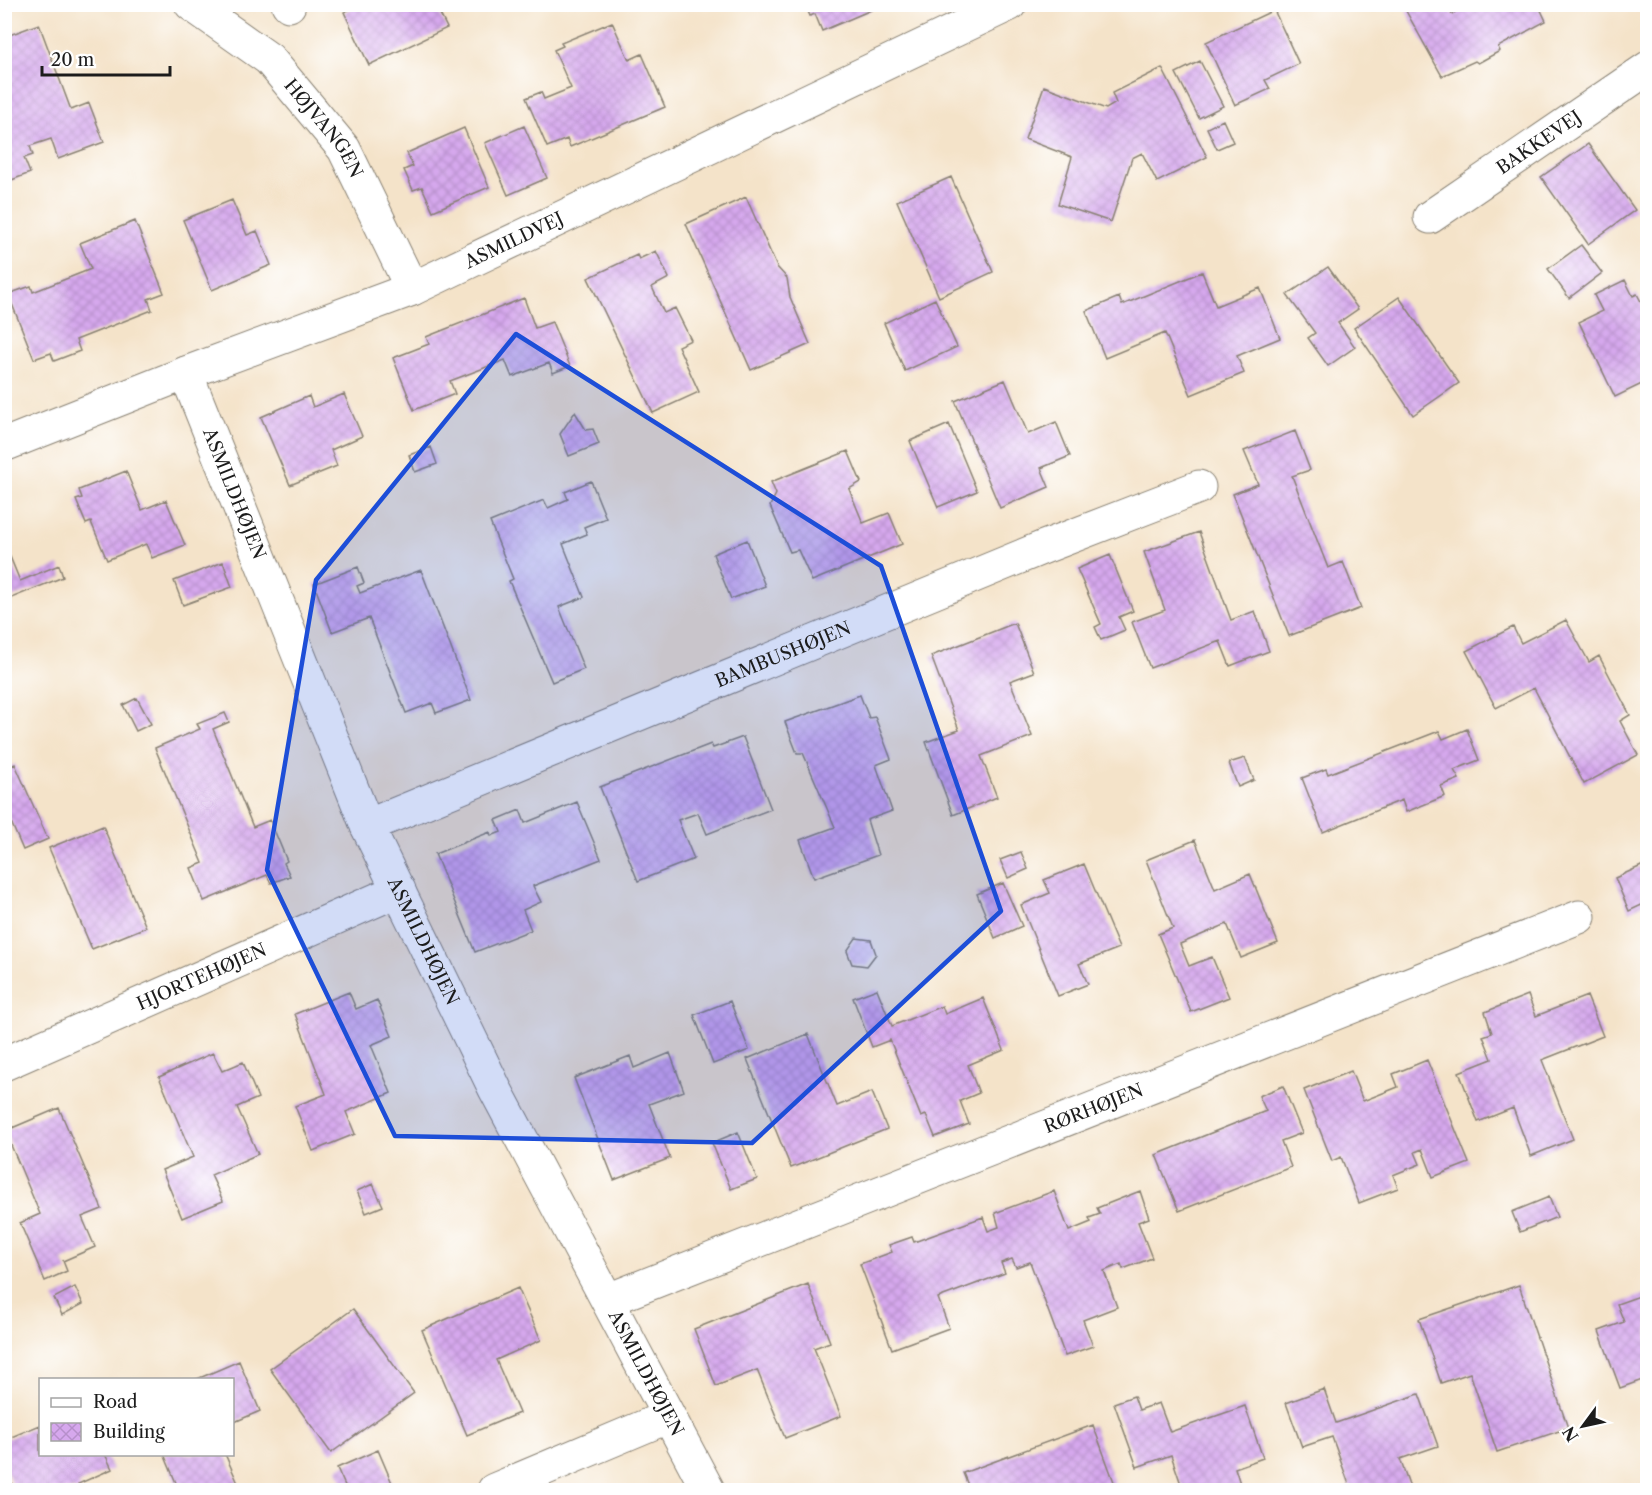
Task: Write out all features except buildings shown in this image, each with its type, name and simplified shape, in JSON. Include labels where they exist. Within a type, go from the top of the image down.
[{"type":"street","name":"HØJVANGEN","points":[[190,4],[269,59],[344,149],[412,289]]},
{"type":"street","name":"ASMILDVEJ","points":[[4,445],[186,373],[412,289],[1010,4]]},
{"type":"street","name":"BAKKEVEJ","points":[[1430,217],[1647,68]]},
{"type":"street","name":"ASMILDHØJEN","points":[[186,373],[367,826],[495,1089],[708,1491]]},
{"type":"street","name":"BAMBUSHØJEN","points":[[367,826],[1044,547],[1199,487]]},
{"type":"street","name":"HJORTEHØJEN","points":[[4,1064],[399,890]]},
{"type":"street","name":"RØRHØJEN","points":[[608,1300],[1579,917]]},
{"type":"street","points":[[494,1491],[667,1417]]},
{"type":"highlighted area","points":[[516,334],[881,566],[1001,911],[752,1143],[395,1136],[267,870],[316,580]]}]
